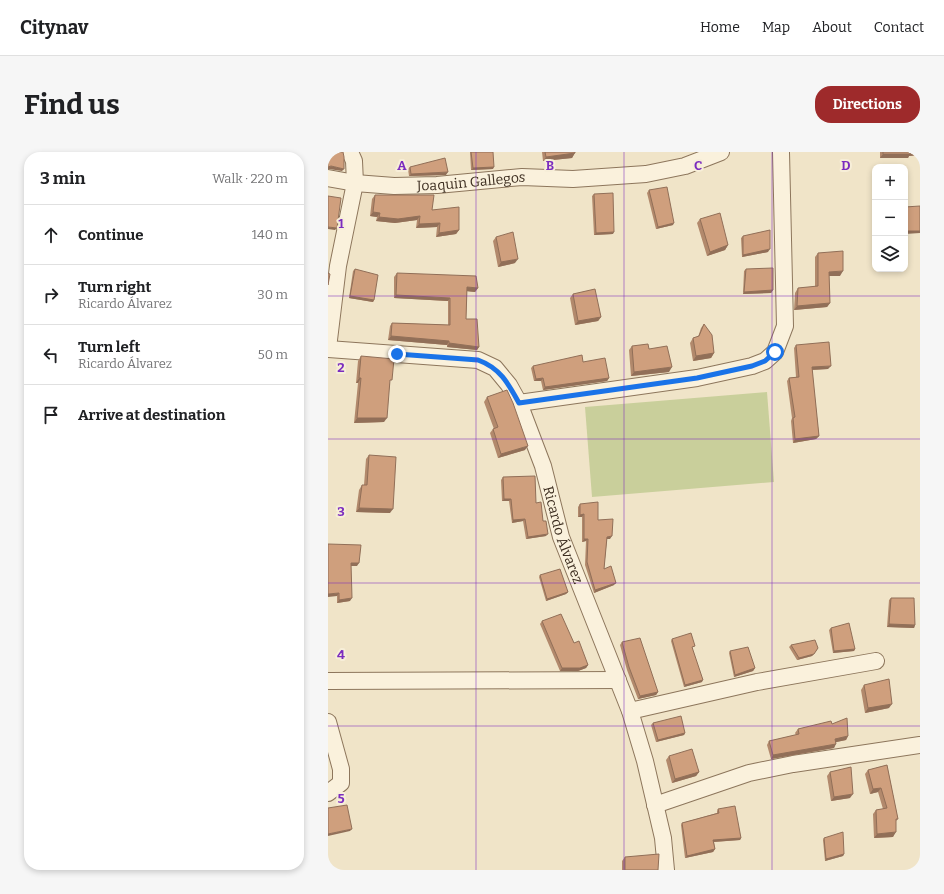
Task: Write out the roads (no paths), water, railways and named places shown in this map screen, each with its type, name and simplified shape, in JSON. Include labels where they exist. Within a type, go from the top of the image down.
[{"type":"street","name":"Ricardo Álvarez","points":[[350,152],[354,161],[355,183],[338,266],[328,348],[478,360],[487,363],[502,374],[519,403],[543,466],[561,537],[630,711],[663,838],[666,870]]},
{"type":"street","name":"Joaquin Gallegos","points":[[328,178],[355,183],[401,186],[437,185],[522,177],[573,179],[646,174],[684,159],[721,152]]},
{"type":"street","points":[[519,403],[697,378],[752,366],[765,361],[775,352],[785,326],[781,152]]},
{"type":"street","points":[[630,711],[757,682],[876,661]]},
{"type":"street","points":[[328,681],[618,680]]},
{"type":"street","points":[[328,722],[341,769],[341,782],[328,793]]},
{"type":"street","points":[[655,805],[749,773],[792,764],[920,745]]}]
